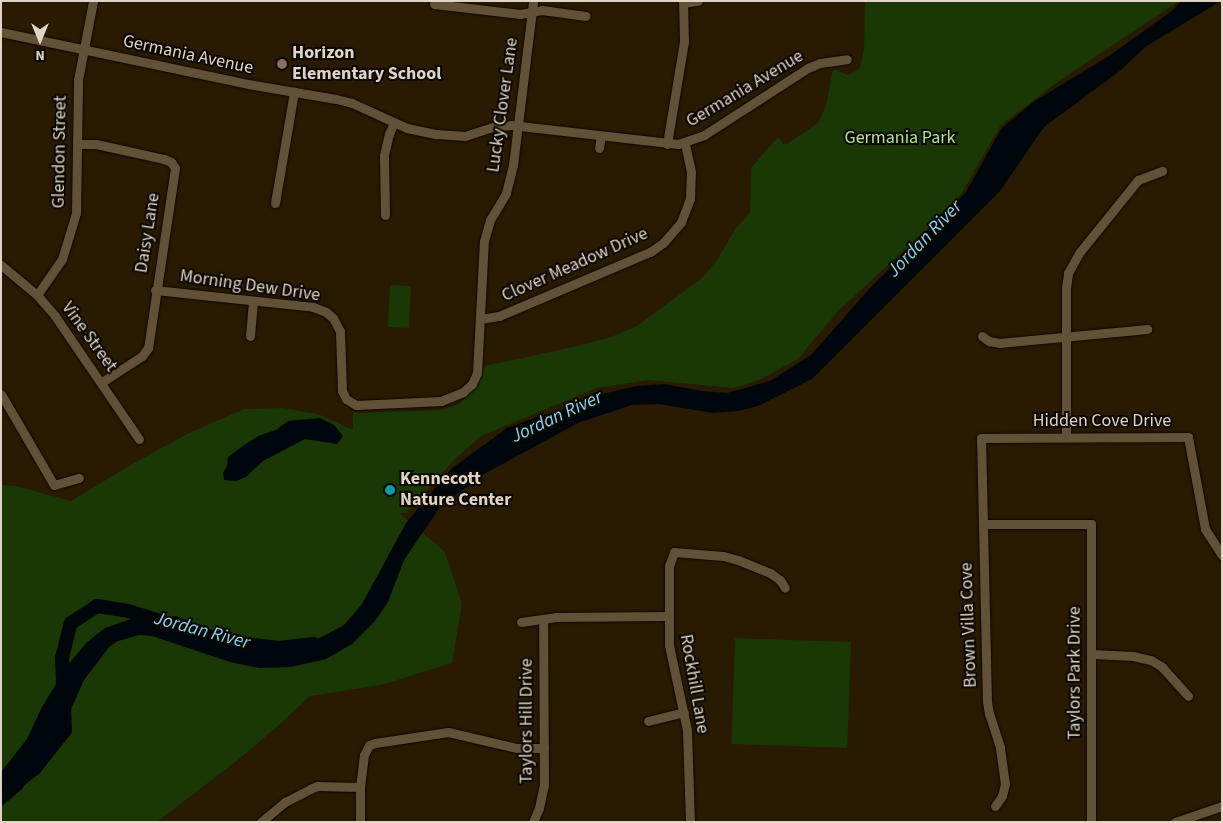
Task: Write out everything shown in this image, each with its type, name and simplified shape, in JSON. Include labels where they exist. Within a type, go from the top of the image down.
[{"type":"street","name":"Glendon Street","points":[[37,295],[62,259],[72,231],[78,193],[78,86],[83,49],[93,1]]},
{"type":"street","name":"Lucky Clover Lane","points":[[356,405],[442,400],[463,392],[472,384],[477,373],[485,235],[509,183],[533,1]]},
{"type":"street","points":[[666,144],[684,41],[683,2],[698,1]]},
{"type":"street","points":[[434,4],[520,14],[542,10],[586,16]]},
{"type":"street","name":"Germania Avenue","points":[[1,32],[344,101],[394,123],[416,130],[454,136],[470,135],[498,126],[518,126],[666,144],[685,143],[704,135],[808,68],[820,63],[846,59]]},
{"type":"street","points":[[274,203],[294,92]]},
{"type":"street","points":[[385,215],[384,155],[394,123]]},
{"type":"street","points":[[599,148],[601,136]]},
{"type":"street","name":"Clover Meadow Drive","points":[[480,318],[499,316],[650,252],[663,243],[681,222],[690,199],[691,172],[685,143]]},
{"type":"street","name":"Daisy Lane","points":[[78,144],[96,144],[164,159],[174,165],[155,290],[149,344],[146,352],[102,382]]},
{"type":"street","points":[[1066,437],[1066,288],[1068,273],[1079,253],[1138,180],[1162,171]]},
{"type":"street","name":"Vine Street","points":[[1,265],[37,295],[63,327],[139,438]]},
{"type":"street","name":"Morning Dew Drive","points":[[155,290],[313,307],[333,318],[341,336],[342,391],[346,399],[356,405]]},
{"type":"street","points":[[250,336],[253,301]]},
{"type":"street","points":[[982,336],[989,341],[999,343],[1147,329]]},
{"type":"street","points":[[1,394],[54,485],[79,478]]},
{"type":"street","name":"Hidden Cove Drive","points":[[981,438],[1188,437],[1205,528],[1222,555]]},
{"type":"street","name":"Brown Villa Cove","points":[[981,438],[987,701],[989,714],[1000,747],[1005,784],[1002,796],[995,806]]},
{"type":"street","name":"Taylors Park Drive","points":[[983,524],[1091,524],[1091,822]]},
{"type":"street","name":"Rockhill Lane","points":[[690,822],[689,748],[684,712],[669,645],[669,566],[674,552],[723,556],[738,560],[770,573],[780,580],[785,588]]},
{"type":"street","points":[[521,622],[565,616],[668,616]]},
{"type":"street","name":"Taylors Hill Drive","points":[[533,822],[542,797],[544,748],[543,619]]},
{"type":"street","points":[[1092,654],[1133,656],[1151,660],[1162,667],[1188,696]]},
{"type":"street","points":[[648,721],[684,712]]},
{"type":"street","points":[[360,822],[360,787],[364,755],[369,746],[375,743],[448,732],[512,747],[544,748]]},
{"type":"street","points":[[261,822],[285,802],[316,786],[360,787]]},
{"type":"street","points":[[1175,822],[1222,806]]},
{"type":"green space","name":"Germania Park","points":[[865,1],[1179,1],[1056,83],[1000,126],[962,193],[925,231],[839,310],[798,359],[759,380],[735,388],[648,380],[597,388],[481,436],[456,458],[406,513],[399,513],[445,552],[462,604],[452,663],[381,685],[310,696],[239,759],[157,822],[1,822],[1,485],[16,486],[71,501],[187,434],[244,409],[283,408],[318,414],[353,430],[353,413],[441,410],[459,404],[471,392],[482,376],[484,366],[578,346],[611,337],[637,326],[702,278],[717,260],[736,228],[750,213],[751,168],[778,137],[783,144],[787,144],[818,123],[826,106],[833,69],[848,75],[860,68],[864,49]]},
{"type":"green space","points":[[390,285],[411,286],[409,328],[388,327]]},
{"type":"green space","points":[[735,638],[851,642],[847,748],[731,744]]},
{"type":"water","points":[[1181,1],[1221,1],[1145,47],[1121,70],[1044,127],[1000,191],[812,379],[758,406],[739,411],[713,413],[659,404],[632,405],[578,423],[484,474],[440,507],[404,560],[388,602],[375,621],[352,644],[326,659],[291,667],[259,668],[230,662],[152,636],[139,635],[118,641],[110,646],[84,680],[69,714],[22,789],[1,807],[1,772],[27,739],[42,707],[67,666],[86,643],[105,628],[137,617],[176,616],[253,646],[293,647],[320,638],[344,625],[362,604],[406,523],[451,469],[507,428],[558,411],[590,397],[636,386],[664,384],[702,391],[727,393],[770,381],[811,355],[869,289],[966,192],[1001,129],[1033,102],[1109,56],[1173,10]]},
{"type":"water","points":[[320,418],[334,425],[343,436],[337,444],[305,439],[263,461],[246,477],[236,481],[224,480],[223,473],[227,466],[228,457],[258,436],[276,430],[288,421]]},
{"type":"waterway","name":"Jordan River","points":[[1,794],[35,768],[65,730],[62,658],[71,623],[97,606],[128,611],[164,622]]},
{"type":"waterway","name":"Jordan River","points":[[230,642],[279,648],[313,644]]},
{"type":"place","name":"Horizon Elementary School","points":[[282,64]]},
{"type":"place","name":"Kennecott Nature Center","points":[[390,490]]}]
